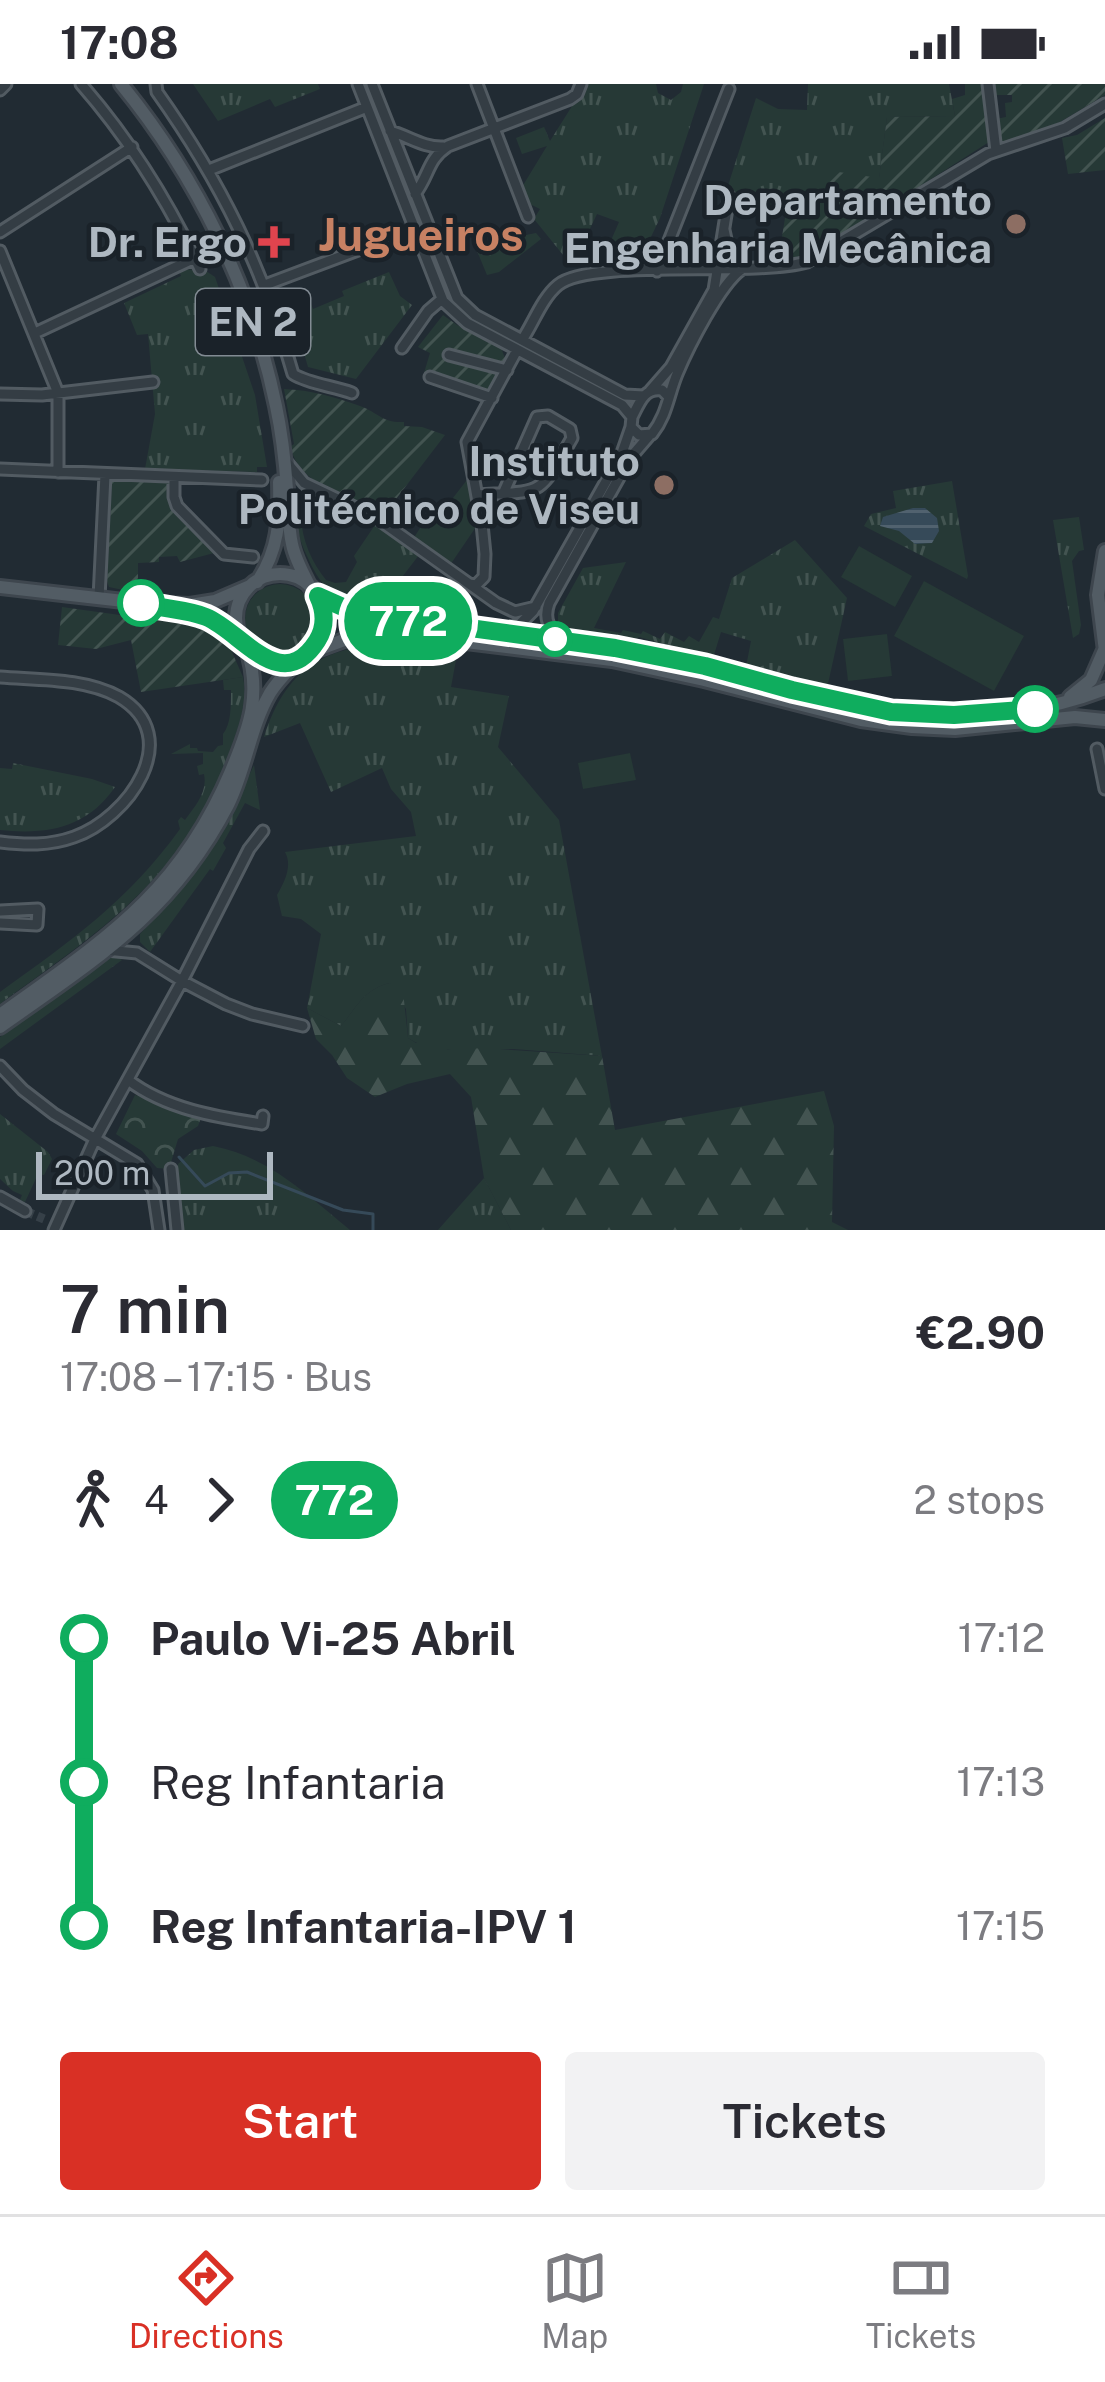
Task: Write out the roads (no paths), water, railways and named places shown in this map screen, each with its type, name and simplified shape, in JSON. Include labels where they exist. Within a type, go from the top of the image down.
[{"type":"main road","name":"EN 2","points":[[111,84],[162,152],[200,216],[256,357],[276,450],[280,518],[274,550],[239,604],[236,618],[244,643]]},
{"type":"main road","name":"EN 2","points":[[121,84],[184,173],[223,246],[264,356],[285,460],[293,549],[324,619],[322,633],[303,656]]},
{"type":"main road","points":[[1059,705],[1091,680],[1105,650],[1098,595],[1105,551]]},
{"type":"main road","points":[[141,603],[206,603],[281,574],[354,612],[568,641],[705,666],[891,712],[954,715],[1059,705],[1105,689]]},
{"type":"main road","points":[[0,587],[199,614],[223,626],[266,660],[278,662],[355,636],[400,634],[612,660],[912,728],[955,729],[1075,717],[1105,720]]},
{"type":"main road","points":[[0,1015],[122,926],[182,861],[219,799],[252,709],[256,687],[244,643]]},
{"type":"main road","points":[[0,1027],[136,928],[190,868],[238,783],[272,689],[303,656]]},
{"type":"street","points":[[35,333],[198,263],[132,147],[81,84]]},
{"type":"street","points":[[156,84],[249,246],[294,376],[352,393]]},
{"type":"street","points":[[358,84],[442,299],[467,323],[625,394],[662,390],[669,398]]},
{"type":"street","points":[[371,84],[457,298],[520,345],[620,403],[639,435],[649,436]]},
{"type":"street","points":[[477,84],[528,217]]},
{"type":"street","points":[[415,194],[434,157],[448,146],[569,99],[581,84]]},
{"type":"street","points":[[988,84],[996,151]]},
{"type":"street","points":[[657,271],[729,88]]},
{"type":"street","points":[[469,584],[476,586],[485,573],[478,495],[467,442],[558,285],[595,273],[790,266],[818,257],[996,151],[1065,128],[1105,104]]},
{"type":"street","points":[[209,170],[368,107]]},
{"type":"street","points":[[390,131],[430,147],[448,146]]},
{"type":"street","points":[[410,136],[426,157],[425,180]]},
{"type":"street","points":[[0,232],[132,147]]},
{"type":"street","points":[[491,631],[519,625],[536,607],[621,455],[647,394],[671,367],[714,290],[729,196]]},
{"type":"street","points":[[724,225],[728,251],[739,269]]},
{"type":"street","points":[[265,285],[414,229]]},
{"type":"street","points":[[0,251],[58,393],[58,472]]},
{"type":"street","points":[[568,641],[551,628],[546,615],[549,603],[630,458],[664,417],[678,371],[720,293],[739,269]]},
{"type":"street","points":[[402,348],[442,299]]},
{"type":"street","points":[[448,356],[506,370]]},
{"type":"street","points":[[430,377],[492,398]]},
{"type":"street","points":[[0,394],[152,382]]},
{"type":"street","points":[[478,495],[503,494],[530,492],[543,487],[572,438],[570,429],[548,416],[537,417],[503,494]]},
{"type":"street","points":[[285,460],[304,483],[375,517],[515,612],[536,607]]},
{"type":"street","points":[[0,469],[262,480]]},
{"type":"street","points":[[99,598],[105,475]]},
{"type":"street","points":[[174,477],[178,506],[213,543],[226,555],[253,557]]},
{"type":"street","points":[[289,510],[298,497],[322,490]]},
{"type":"street","points":[[0,676],[65,682],[115,695],[142,718],[151,752],[120,804],[86,832],[38,844],[0,842]]},
{"type":"street","points":[[1097,749],[1105,789]]},
{"type":"street","points":[[45,1220],[55,1227],[95,1139],[262,831]]},
{"type":"street","points":[[0,911],[38,909],[37,925],[0,923]]},
{"type":"street","points":[[136,928],[135,942],[146,957]]},
{"type":"street","points":[[106,950],[146,957],[182,981],[252,1014],[303,1025]]},
{"type":"street","points":[[0,1066],[35,1100],[129,1157],[144,1172],[156,1202],[159,1230]]},
{"type":"street","points":[[128,1080],[157,1098],[204,1113],[262,1124],[263,1116]]},
{"type":"street","points":[[171,1169],[177,1230]]},
{"type":"street","points":[[0,1197],[25,1211]]},
{"type":"water","points":[[925,508],[937,518],[939,531],[932,543],[915,544],[899,531],[880,526],[883,517]]},
{"type":"waterway","points":[[179,1157],[205,1186],[229,1173],[247,1172],[343,1210],[373,1214],[373,1230]]},
{"type":"tunnel","points":[[25,1211],[44,1219]]},
{"type":"place","name":"Departamento Engenharia Mecânica","points":[[1016,224]]},
{"type":"place","name":"Dr. Ergo","points":[[274,242]]},
{"type":"place","name":"Instituto Politécnico de Viseu","points":[[664,485]]},
{"type":"district","name":"Jugueiros","points":[[421,235]]}]
